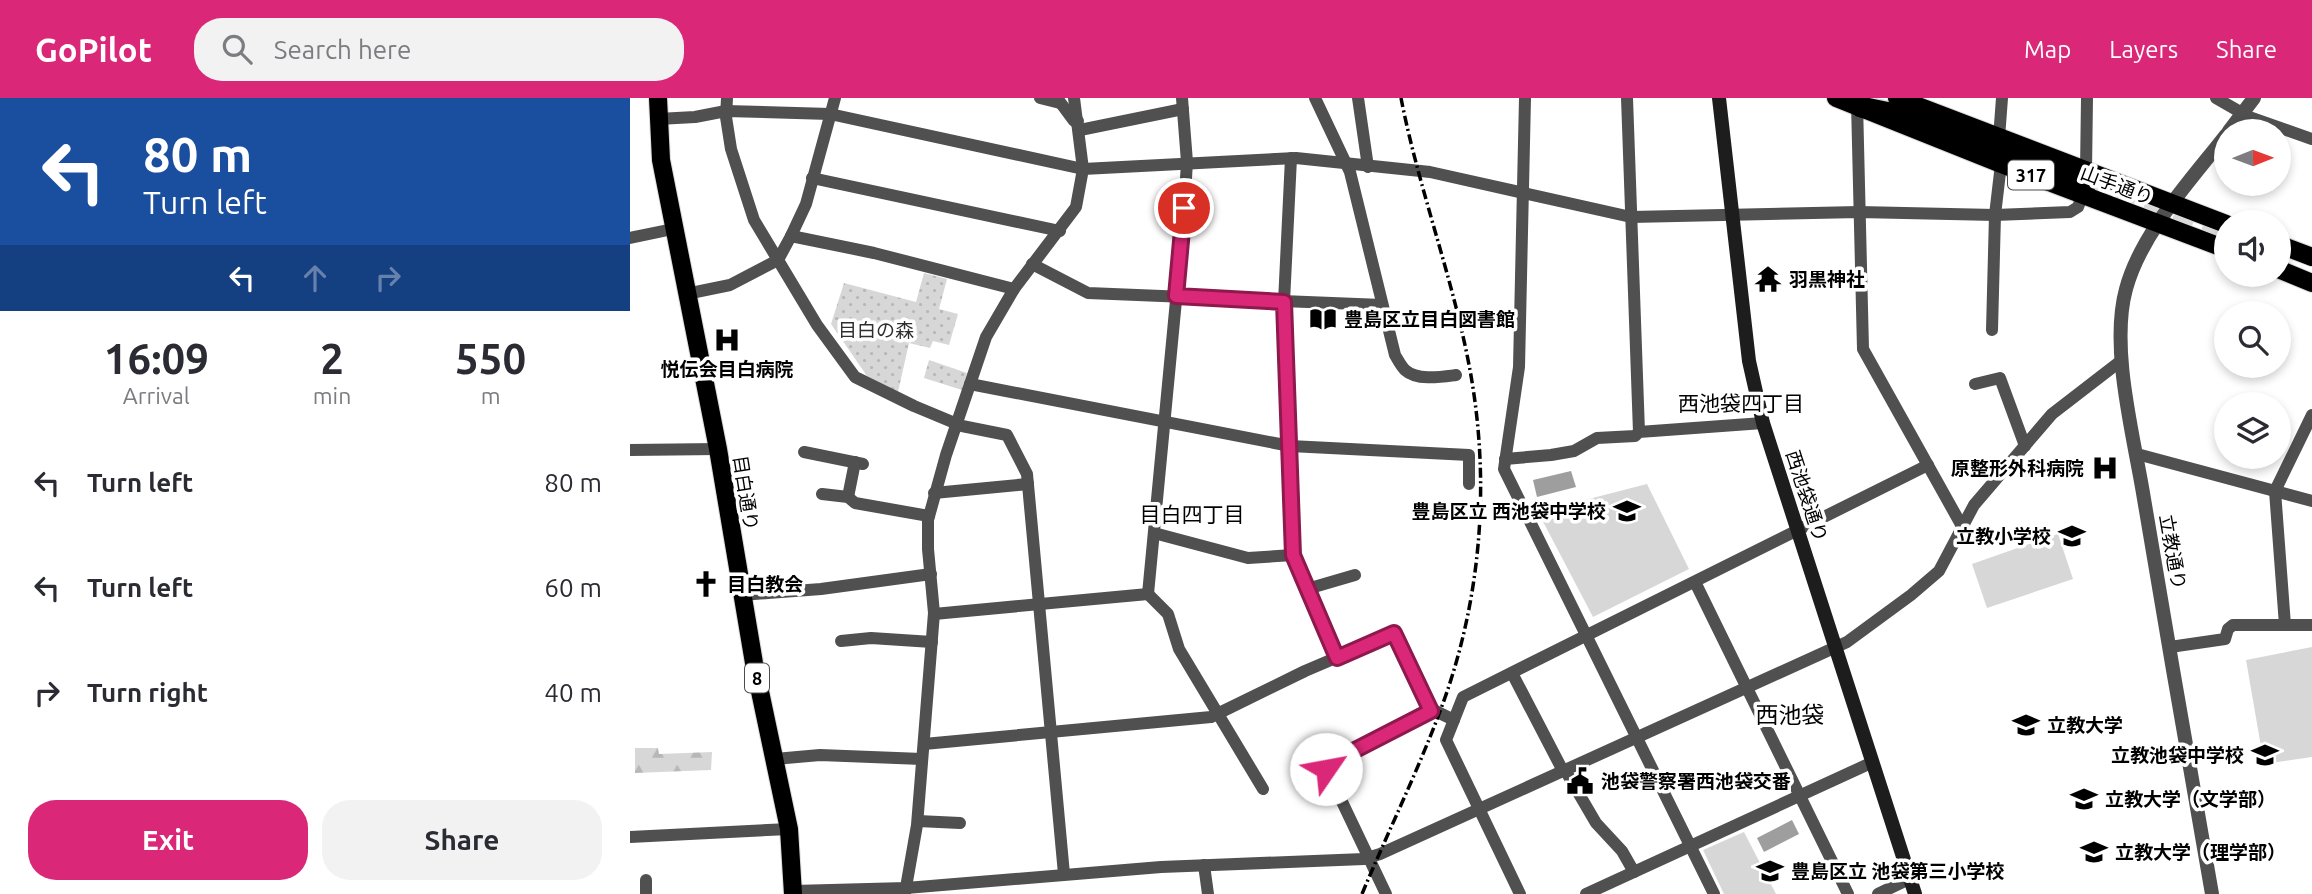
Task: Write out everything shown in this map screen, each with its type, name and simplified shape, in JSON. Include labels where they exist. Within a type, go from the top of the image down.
[{"type":"highway","points":[[1858,104],[1923,120],[2085,183]]},
{"type":"main road","name":"目白通り","points":[[657,98],[661,160],[673,229],[718,449],[741,595],[789,829],[793,892]]},
{"type":"main road","name":"西池袋通り","points":[[1719,98],[1750,369],[1763,423],[1916,894]]},
{"type":"main road","name":"山手通り","points":[[1836,98],[1858,104],[2001,164],[2174,204],[2214,219]]},
{"type":"main road","name":"山手通り","points":[[1897,98],[1933,104],[2159,223],[2214,244]]},
{"type":"main road","points":[[2291,249],[2312,257]]},
{"type":"main road","points":[[2291,274],[2312,283]]},
{"type":"street","points":[[686,294],[730,285],[778,260],[806,204],[835,98]]},
{"type":"street","points":[[1040,98],[1059,100],[1073,121],[1079,125],[1182,104],[1187,162],[1148,594]]},
{"type":"street","points":[[906,891],[918,821],[934,614],[928,549],[929,516],[934,493],[986,337],[1014,289],[1076,207],[1083,169],[1074,98]]},
{"type":"street","points":[[1315,98],[1346,164],[1395,355],[1405,371],[1419,376],[1438,378],[1456,375]]},
{"type":"street","points":[[1358,98],[1368,167]]},
{"type":"street","points":[[1525,98],[1519,367],[1504,469],[1714,894]]},
{"type":"street","points":[[1627,98],[1639,432]]},
{"type":"street","points":[[1999,138],[2002,98]]},
{"type":"street","points":[[658,120],[695,117],[726,104],[830,114],[1083,169],[1291,158],[1430,172],[1631,217],[1859,212],[1995,215],[2070,212],[2078,207],[2085,183],[2087,98]]},
{"type":"street","points":[[2216,98],[2242,113],[2312,139]]},
{"type":"street","name":"立教通り","points":[[2238,119],[2254,98]]},
{"type":"street","points":[[726,104],[731,149],[754,220],[817,325],[855,377],[914,406],[957,423],[1007,435],[1027,474],[1064,874]]},
{"type":"street","points":[[1858,104],[1863,349],[1963,528]]},
{"type":"street","name":"立教通り","points":[[2212,894],[2137,454],[2120,333],[2125,292],[2137,256],[2148,236],[2214,150]]},
{"type":"street","points":[[1291,158],[1284,302],[1293,555],[1337,658]]},
{"type":"street","points":[[1992,330],[1995,215],[2001,164]]},
{"type":"street","points":[[812,178],[1060,231]]},
{"type":"street","points":[[630,238],[673,229]]},
{"type":"street","points":[[791,236],[874,253],[1014,289]]},
{"type":"street","points":[[1032,264],[1088,293],[1382,304]]},
{"type":"street","points":[[793,892],[906,891],[1064,874],[1368,858],[1836,648],[1901,603],[1939,571],[1974,505],[2052,414],[2122,360]]},
{"type":"street","points":[[1975,384],[2000,378],[2025,446]]},
{"type":"street","points":[[970,384],[1290,446],[1469,454],[1469,484]]},
{"type":"street","points":[[2285,625],[2274,491],[2312,415]]},
{"type":"street","points":[[1505,459],[1574,451],[1598,438],[1635,436],[1639,432],[1763,423]]},
{"type":"street","points":[[630,450],[718,449]]},
{"type":"street","points":[[804,452],[859,463],[848,497]]},
{"type":"street","points":[[2137,454],[2312,501]]},
{"type":"street","points":[[1520,894],[1446,740],[1463,697],[1927,465]]},
{"type":"street","points":[[934,493],[1028,484]]},
{"type":"street","points":[[822,494],[848,497],[855,503],[929,516]]},
{"type":"street","points":[[1154,533],[1248,558],[1293,555]]},
{"type":"street","points":[[741,595],[821,589],[874,580],[931,575]]},
{"type":"street","points":[[1307,589],[1355,575]]},
{"type":"street","points":[[1695,582],[1848,894]]},
{"type":"street","points":[[934,614],[1148,594]]},
{"type":"street","points":[[1148,594],[1168,614],[1180,649],[1263,789]]},
{"type":"street","points":[[2170,647],[2225,639],[2228,629],[2233,625],[2312,625]]},
{"type":"street","points":[[924,744],[1218,715],[1394,633],[1431,711],[1454,720]]},
{"type":"street","points":[[841,641],[871,638],[932,642]]},
{"type":"street","points":[[1512,673],[1596,823],[1622,851],[1634,872]]},
{"type":"street","points":[[1386,894],[1325,766],[1431,711]]},
{"type":"street","points":[[775,759],[820,755],[922,759]]},
{"type":"street","points":[[1586,894],[1872,762]]},
{"type":"street","points":[[918,821],[960,823]]},
{"type":"street","points":[[630,837],[789,829]]},
{"type":"street","points":[[1204,866],[1208,894]]},
{"type":"street","points":[[1878,894],[1911,878]]},
{"type":"street","points":[[646,880],[646,894]]},
{"type":"green space","name":"目白の森","points":[[924,273],[947,279],[939,309],[958,314],[949,345],[933,341],[930,348],[909,343],[898,392],[867,376],[831,324],[844,283],[916,302]]},
{"type":"green space","points":[[929,360],[967,373],[962,390],[924,378]]},
{"type":"green space","points":[[1647,484],[1689,569],[1593,617],[1538,512]]},
{"type":"green space","points":[[2058,534],[2073,579],[1987,608],[1972,564]]},
{"type":"green space","points":[[2312,647],[2312,757],[2264,764],[2246,660]]},
{"type":"green space","points":[[635,748],[658,748],[659,754],[712,752],[711,770],[635,773]]},
{"type":"green space","points":[[1744,832],[1776,894],[1724,894],[1703,850]]},
{"type":"shaded area","points":[[1571,471],[1576,487],[1537,497],[1533,480]]},
{"type":"shaded area","points":[[1792,820],[1799,834],[1764,852],[1757,838]]},
{"type":"tunnel","points":[[2086,184],[2214,235]]},
{"type":"railway","points":[[1362,894],[1430,737],[1453,672],[1465,630],[1478,544],[1480,457],[1470,370],[1455,302],[1401,98]]},
{"type":"place","name":"羽黒神社","points":[[1768,279]]},
{"type":"place","name":"豊島区立目白図書館","points":[[1323,319]]},
{"type":"place","name":"悦伝会目白病院","points":[[727,340]]},
{"type":"place","name":"原整形外科病院","points":[[2105,468]]},
{"type":"place","name":"豊島区立 西池袋中学校","points":[[1627,511]]},
{"type":"place","name":"立教小学校","points":[[2072,536]]},
{"type":"place","name":"目白教会","points":[[706,584]]},
{"type":"place","name":"立教大学","points":[[2026,725]]},
{"type":"place","name":"立教池袋中学校","points":[[2265,755]]},
{"type":"place","name":"池袋警察署西池袋交番","points":[[1580,781]]},
{"type":"place","name":"立教大学（文学部）","points":[[2084,799]]},
{"type":"place","name":"立教大学（理学部）","points":[[2094,852]]},
{"type":"place","name":"豊島区立 池袋第三小学校","points":[[1770,871]]},
{"type":"district","name":"西池袋四丁目","points":[[1741,403]]},
{"type":"district","name":"目白四丁目","points":[[1192,514]]},
{"type":"district","name":"西池袋","points":[[1790,714]]},
{"type":"route","points":[[1184,208],[1176,296],[1284,302],[1293,555],[1337,658],[1394,633],[1431,711],[1326,765],[1326,769]]}]
